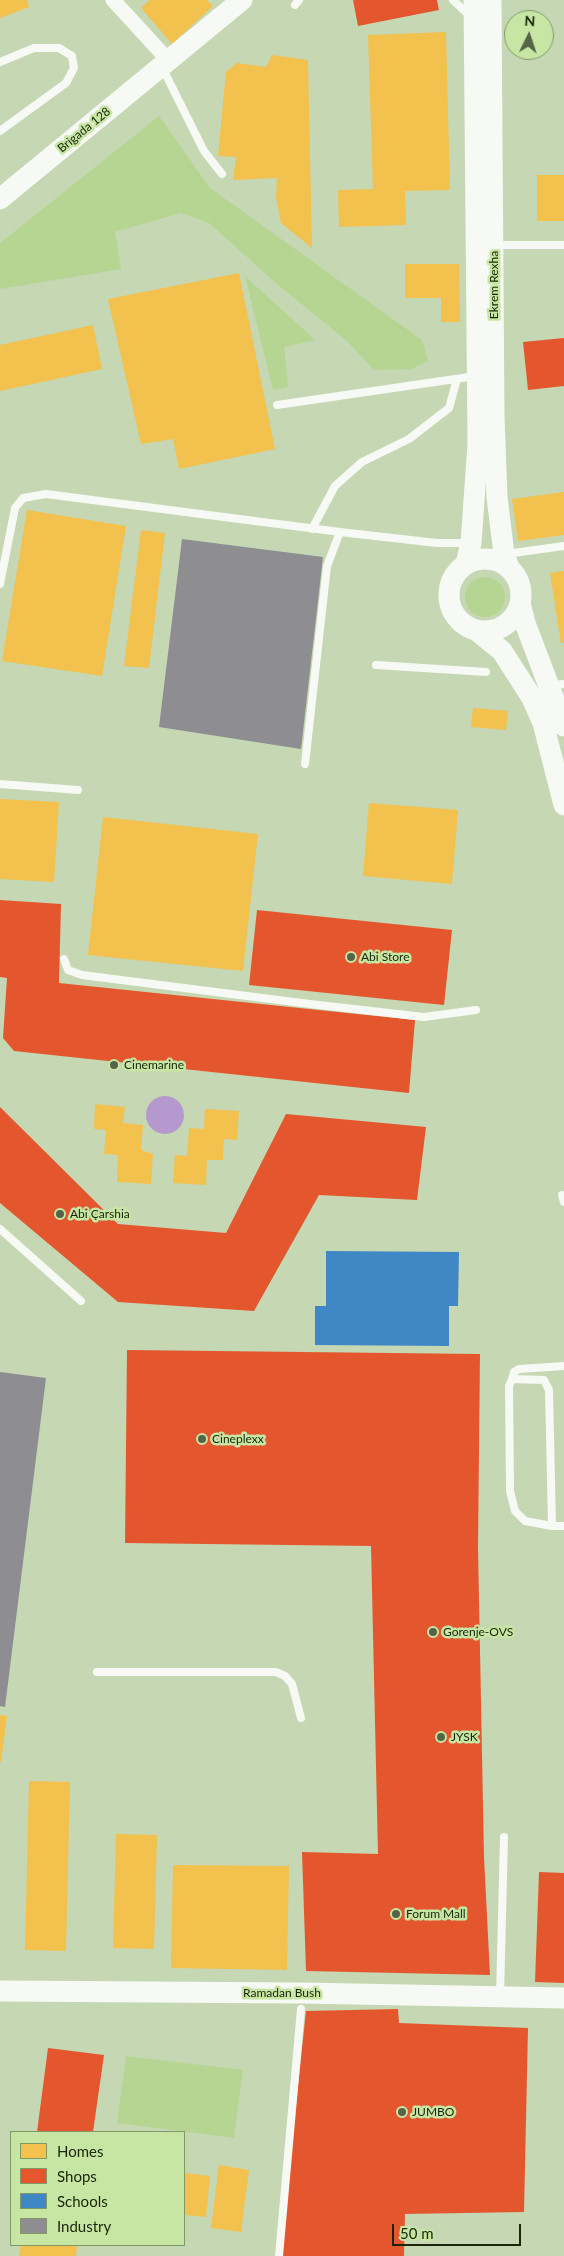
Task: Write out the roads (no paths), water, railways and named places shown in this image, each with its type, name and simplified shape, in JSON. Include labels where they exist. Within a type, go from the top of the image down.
[{"type":"street","points":[[113,0],[165,64]]},
{"type":"street","name":"Brigada 128","points":[[0,199],[242,0]]},
{"type":"street","name":"Ekrem Rexha","points":[[491,0],[494,416],[497,497],[507,561],[519,584],[520,603],[525,623],[556,684],[564,726]]},
{"type":"street","name":"Ekrem Rexha","points":[[473,10],[478,444],[471,543],[466,564],[456,572],[450,583],[448,595],[450,607],[460,622],[476,630],[502,651],[532,698],[543,723],[564,804]]},
{"type":"street","points":[[466,564],[476,560],[488,559],[499,562],[507,561]]},
{"type":"street","points":[[476,630],[488,631],[508,623],[516,614],[520,603]]},
{"type":"street","name":"Ramadan Bush","points":[[0,1991],[564,1998]]},
{"type":"lane","points":[[453,0],[473,10]]},
{"type":"lane","points":[[0,62],[34,48],[59,48],[72,56],[74,68],[66,83],[0,131]]},
{"type":"lane","points":[[165,64],[204,151],[222,174]]},
{"type":"lane","points":[[494,246],[564,245]]},
{"type":"lane","points":[[277,405],[478,376]]},
{"type":"lane","points":[[312,529],[335,486],[362,462],[409,439],[449,408],[457,379]]},
{"type":"lane","points":[[0,584],[15,508],[24,498],[46,494],[312,529],[437,543],[471,543]]},
{"type":"lane","points":[[305,764],[327,566],[340,532]]},
{"type":"lane","points":[[507,561],[564,546]]},
{"type":"lane","points":[[376,666],[486,672]]},
{"type":"lane","points":[[0,784],[78,790]]},
{"type":"lane","points":[[64,959],[68,970],[82,975],[310,1004],[424,1017],[476,1010]]},
{"type":"lane","points":[[0,1229],[81,1301]]},
{"type":"lane","points":[[564,1366],[519,1369],[514,1372],[510,1386],[510,1491],[515,1511],[525,1521],[552,1526],[564,1526]]},
{"type":"lane","points":[[512,1379],[544,1380],[550,1390],[552,1526]]},
{"type":"lane","points":[[97,1672],[276,1672],[285,1676],[292,1684],[301,1718]]},
{"type":"lane","points":[[500,1996],[504,1837]]},
{"type":"lane","points":[[279,2256],[301,2010]]},
{"type":"place","name":"Abi Store","points":[[351,957]]},
{"type":"place","name":"Cinemarine","points":[[114,1065]]},
{"type":"place","name":"Abi Çarshia","points":[[60,1214]]},
{"type":"place","name":"Cineplexx","points":[[202,1439]]},
{"type":"place","name":"Gorenje-OVS","points":[[433,1632]]},
{"type":"place","name":"JYSK","points":[[441,1737]]},
{"type":"place","name":"Forum Mall","points":[[396,1914]]},
{"type":"place","name":"JUMBO","points":[[402,2112]]}]
